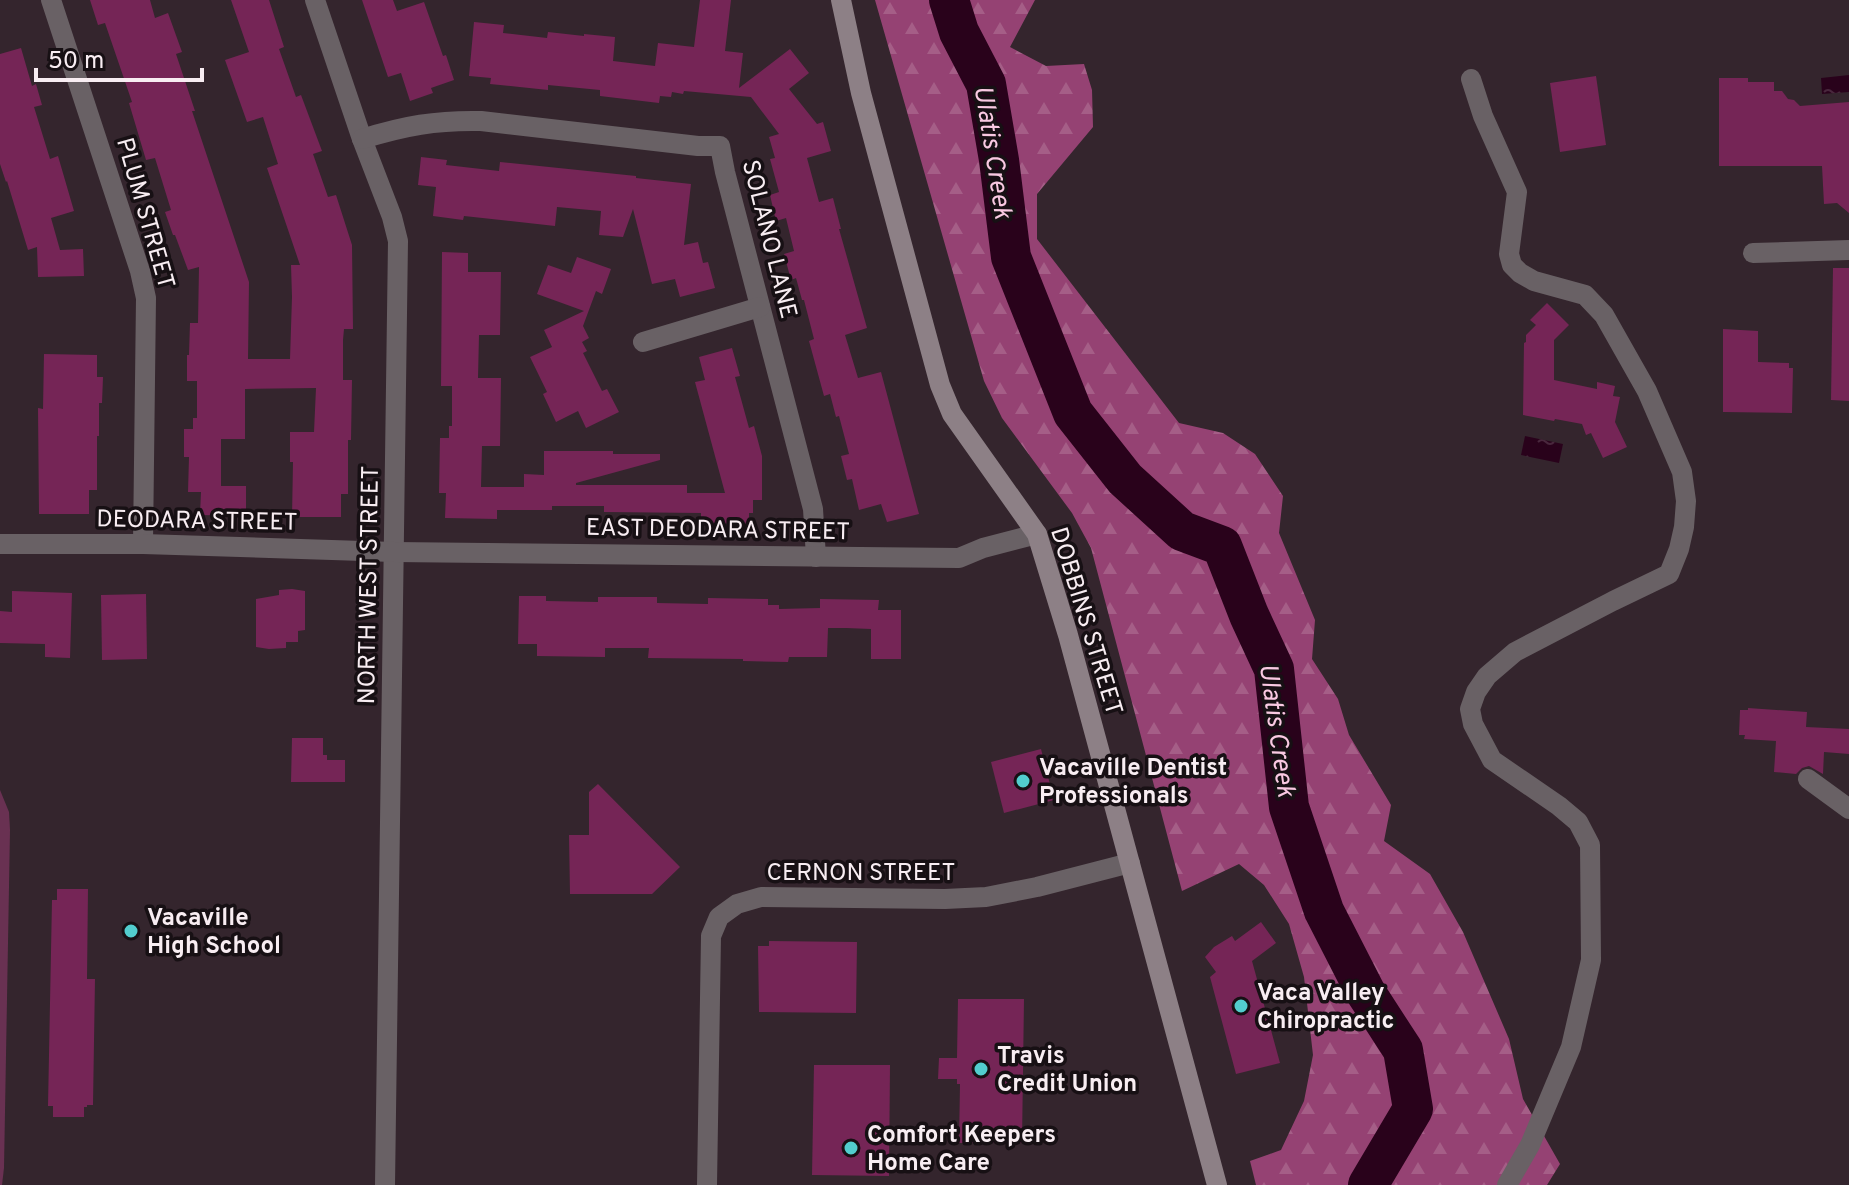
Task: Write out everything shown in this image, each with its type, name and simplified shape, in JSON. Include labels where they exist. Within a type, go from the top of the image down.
[{"type":"main road","name":"DOBBINS STREET","points":[[841,0],[861,93],[940,385],[952,414],[1037,534],[1068,635],[1217,1185]]},
{"type":"street","name":"PLUM STREET","points":[[51,0],[136,255],[146,298],[143,544]]},
{"type":"street","name":"NORTH WEST STREET","points":[[315,0],[398,241],[385,1185]]},
{"type":"street","points":[[1471,79],[1483,116],[1517,192],[1509,254],[1512,265],[1534,281],[1585,295],[1604,315],[1653,404],[1682,472],[1686,501],[1679,549],[1669,574],[1515,652],[1487,676],[1476,692],[1470,709],[1473,724],[1492,760],[1578,822],[1590,845],[1591,960],[1571,1047],[1530,1145],[1507,1185]]},
{"type":"street","name":"SOLANO LANE","points":[[362,139],[423,123],[449,120],[720,146],[813,509],[816,557]]},
{"type":"street","points":[[1753,253],[1849,250]]},
{"type":"street","points":[[643,342],[760,307]]},
{"type":"street","name":"EAST DEODARA STREET","points":[[394,552],[959,558],[983,548],[1037,534]]},
{"type":"street","name":"DEODARA STREET","points":[[0,544],[143,544],[394,552]]},
{"type":"street","points":[[1808,779],[1849,809]]},
{"type":"street","name":"CERNON STREET","points":[[707,1185],[711,936],[719,917],[737,904],[761,897],[986,897],[1130,863]]},
{"type":"shaded area","points":[[0,790],[9,812],[10,830],[2,1185],[0,1185]]},
{"type":"green space","points":[[875,0],[1035,0],[1010,47],[1046,66],[1084,64],[1092,90],[1093,127],[1037,194],[1037,239],[1179,423],[1223,433],[1255,454],[1283,496],[1279,533],[1315,620],[1312,659],[1338,699],[1349,735],[1391,805],[1384,841],[1430,874],[1463,932],[1509,1039],[1523,1099],[1560,1164],[1547,1185],[1256,1185],[1250,1161],[1281,1150],[1304,1101],[1313,1055],[1304,977],[1289,924],[1264,885],[1239,864],[1182,891],[1091,548],[1072,513],[1002,418],[984,381]]},
{"type":"water","points":[[1849,75],[1849,92],[1822,94],[1821,78]]},
{"type":"water","points":[[1525,436],[1563,444],[1559,463],[1521,455]]},
{"type":"building","points":[[90,0],[150,0],[155,18],[168,13],[182,52],[176,54],[195,111],[192,111],[249,282],[248,359],[290,359],[291,265],[300,265],[267,168],[278,164],[263,117],[247,122],[225,60],[249,52],[231,0],[269,0],[284,47],[279,49],[296,97],[301,95],[322,151],[313,154],[328,197],[336,195],[352,245],[353,329],[344,329],[343,340],[343,380],[352,380],[351,440],[348,440],[348,494],[341,494],[341,517],[292,517],[290,432],[314,432],[316,388],[245,389],[245,439],[221,439],[221,486],[246,486],[246,516],[200,515],[201,492],[188,492],[189,457],[184,457],[184,429],[193,429],[193,418],[197,418],[197,381],[187,381],[187,355],[190,323],[198,323],[199,267],[188,270],[173,235],[165,212],[171,210],[155,158],[146,160],[129,103],[132,102],[105,23],[98,25]]},
{"type":"building","points":[[362,0],[393,0],[397,11],[424,2],[454,80],[431,88],[433,93],[410,101],[401,73],[388,77]]},
{"type":"building","points":[[700,0],[731,0],[725,51],[743,53],[739,88],[790,49],[809,73],[789,89],[817,124],[823,122],[831,151],[807,158],[819,202],[833,198],[867,328],[845,335],[858,378],[881,372],[919,514],[887,522],[881,504],[859,510],[852,479],[847,480],[841,456],[849,454],[839,416],[836,417],[830,394],[824,396],[809,341],[814,339],[804,300],[796,278],[791,280],[784,254],[794,251],[786,218],[776,221],[770,195],[779,192],[770,159],[775,158],[769,137],[779,134],[751,97],[684,91],[683,94],[672,92],[671,97],[660,96],[659,103],[600,96],[600,90],[548,85],[548,90],[490,84],[491,78],[469,76],[474,22],[504,25],[503,33],[547,38],[548,32],[615,37],[613,61],[655,66],[658,43],[694,47]]},
{"type":"building","points":[[21,48],[32,86],[36,84],[42,105],[34,107],[50,159],[58,156],[74,211],[51,218],[60,250],[83,249],[84,276],[38,277],[37,247],[28,250],[0,164],[0,54]]},
{"type":"building","points":[[1596,76],[1606,145],[1560,152],[1550,83]]},
{"type":"building","points":[[1719,78],[1774,82],[1774,91],[1782,91],[1800,106],[1849,102],[1849,213],[1837,203],[1824,204],[1822,166],[1719,166]]},
{"type":"building","points":[[421,157],[447,160],[446,165],[499,171],[500,162],[691,184],[684,245],[698,242],[703,263],[708,262],[715,288],[680,297],[675,279],[652,284],[633,209],[623,237],[599,235],[601,211],[557,207],[555,226],[464,216],[463,220],[433,216],[436,187],[418,185]]},
{"type":"building","points":[[442,252],[468,253],[468,272],[501,272],[500,335],[479,335],[478,378],[501,378],[500,446],[482,446],[481,487],[524,487],[524,474],[544,475],[544,451],[613,451],[613,454],[660,454],[660,460],[576,485],[687,485],[687,493],[725,493],[695,382],[705,380],[699,357],[732,348],[740,376],[735,377],[749,428],[754,426],[762,456],[762,500],[753,500],[749,524],[701,523],[701,513],[604,512],[604,506],[497,510],[497,519],[445,518],[446,493],[439,493],[440,438],[449,438],[449,426],[452,426],[452,386],[441,386]]},
{"type":"building","points":[[577,257],[611,269],[602,294],[596,291],[583,326],[589,338],[582,342],[587,351],[583,353],[602,391],[607,389],[619,412],[586,428],[578,411],[556,422],[543,394],[547,392],[530,357],[552,347],[544,330],[584,311],[537,294],[548,265],[571,273]]},
{"type":"building","points":[[1833,268],[1849,268],[1849,401],[1831,400]]},
{"type":"building","points":[[1547,303],[1569,325],[1554,340],[1554,380],[1597,389],[1597,382],[1615,386],[1613,396],[1620,397],[1615,422],[1627,447],[1603,458],[1591,433],[1586,435],[1582,424],[1523,415],[1524,343],[1526,335],[1536,325],[1530,320]]},
{"type":"building","points":[[1723,329],[1758,331],[1758,362],[1789,363],[1789,368],[1793,368],[1792,413],[1723,412]]},
{"type":"building","points":[[44,354],[97,355],[97,377],[103,377],[102,403],[99,403],[97,436],[97,490],[89,490],[89,514],[39,514],[38,408],[43,409]]},
{"type":"building","points":[[279,590],[305,591],[305,630],[298,631],[298,642],[286,642],[286,648],[256,647],[256,599],[279,595]]},
{"type":"building","points":[[12,591],[72,593],[70,658],[45,657],[45,644],[0,643],[0,611],[12,612]]},
{"type":"building","points":[[146,594],[147,659],[102,660],[101,595]]},
{"type":"building","points":[[519,596],[546,596],[546,601],[598,602],[598,597],[657,597],[657,603],[708,604],[708,598],[768,599],[768,605],[779,605],[779,609],[820,608],[820,599],[879,600],[878,610],[901,610],[901,659],[871,659],[871,629],[846,628],[828,628],[827,657],[789,657],[788,662],[648,658],[649,648],[605,648],[605,657],[537,656],[537,644],[518,644]]},
{"type":"building","points":[[1740,710],[1807,712],[1806,727],[1849,729],[1849,754],[1824,752],[1823,774],[1809,766],[1796,774],[1774,772],[1776,741],[1744,739],[1745,735],[1739,735]]},
{"type":"building","points":[[292,738],[323,738],[323,755],[327,755],[327,760],[345,760],[345,782],[291,782]]},
{"type":"building","name":"Vacaville Dentist Professionals","points":[[1041,749],[1054,800],[1004,813],[991,762]]},
{"type":"building","points":[[598,784],[680,867],[652,894],[570,894],[569,835],[589,835],[589,792]]},
{"type":"building","points":[[57,889],[88,889],[87,979],[95,979],[93,1105],[84,1107],[84,1117],[53,1117],[53,1106],[48,1106],[52,900],[57,900]]},
{"type":"building","name":"Vaca Valley Chiropractic","points":[[1261,922],[1276,943],[1252,961],[1280,1063],[1236,1074],[1210,977],[1216,972],[1205,957],[1214,947],[1232,936],[1235,941]]},
{"type":"building","points":[[769,941],[857,942],[856,1013],[759,1012],[758,946],[769,946]]},
{"type":"building","name":"Travis Credit Union","points":[[958,999],[1024,999],[1022,1143],[959,1143],[960,1084],[957,1084],[957,1079],[938,1079],[939,1058],[957,1058]]},
{"type":"building","points":[[814,1065],[890,1065],[889,1176],[812,1175]]},
{"type":"waterway","name":"Ulatis Creek","points":[[949,0],[959,32],[986,84],[1011,257],[1073,413],[1125,479],[1182,531],[1222,546],[1274,669],[1289,807],[1324,911],[1366,993],[1403,1050],[1413,1109],[1368,1185]]},
{"type":"place","name":"Vacaville Dentist Professionals","points":[[1023,781]]},
{"type":"place","name":"Vacaville High School","points":[[131,931]]},
{"type":"place","name":"Vaca Valley Chiropractic","points":[[1241,1006]]},
{"type":"place","name":"Travis Credit Union","points":[[981,1069]]},
{"type":"place","name":"Comfort Keepers Home Care","points":[[851,1148]]}]
